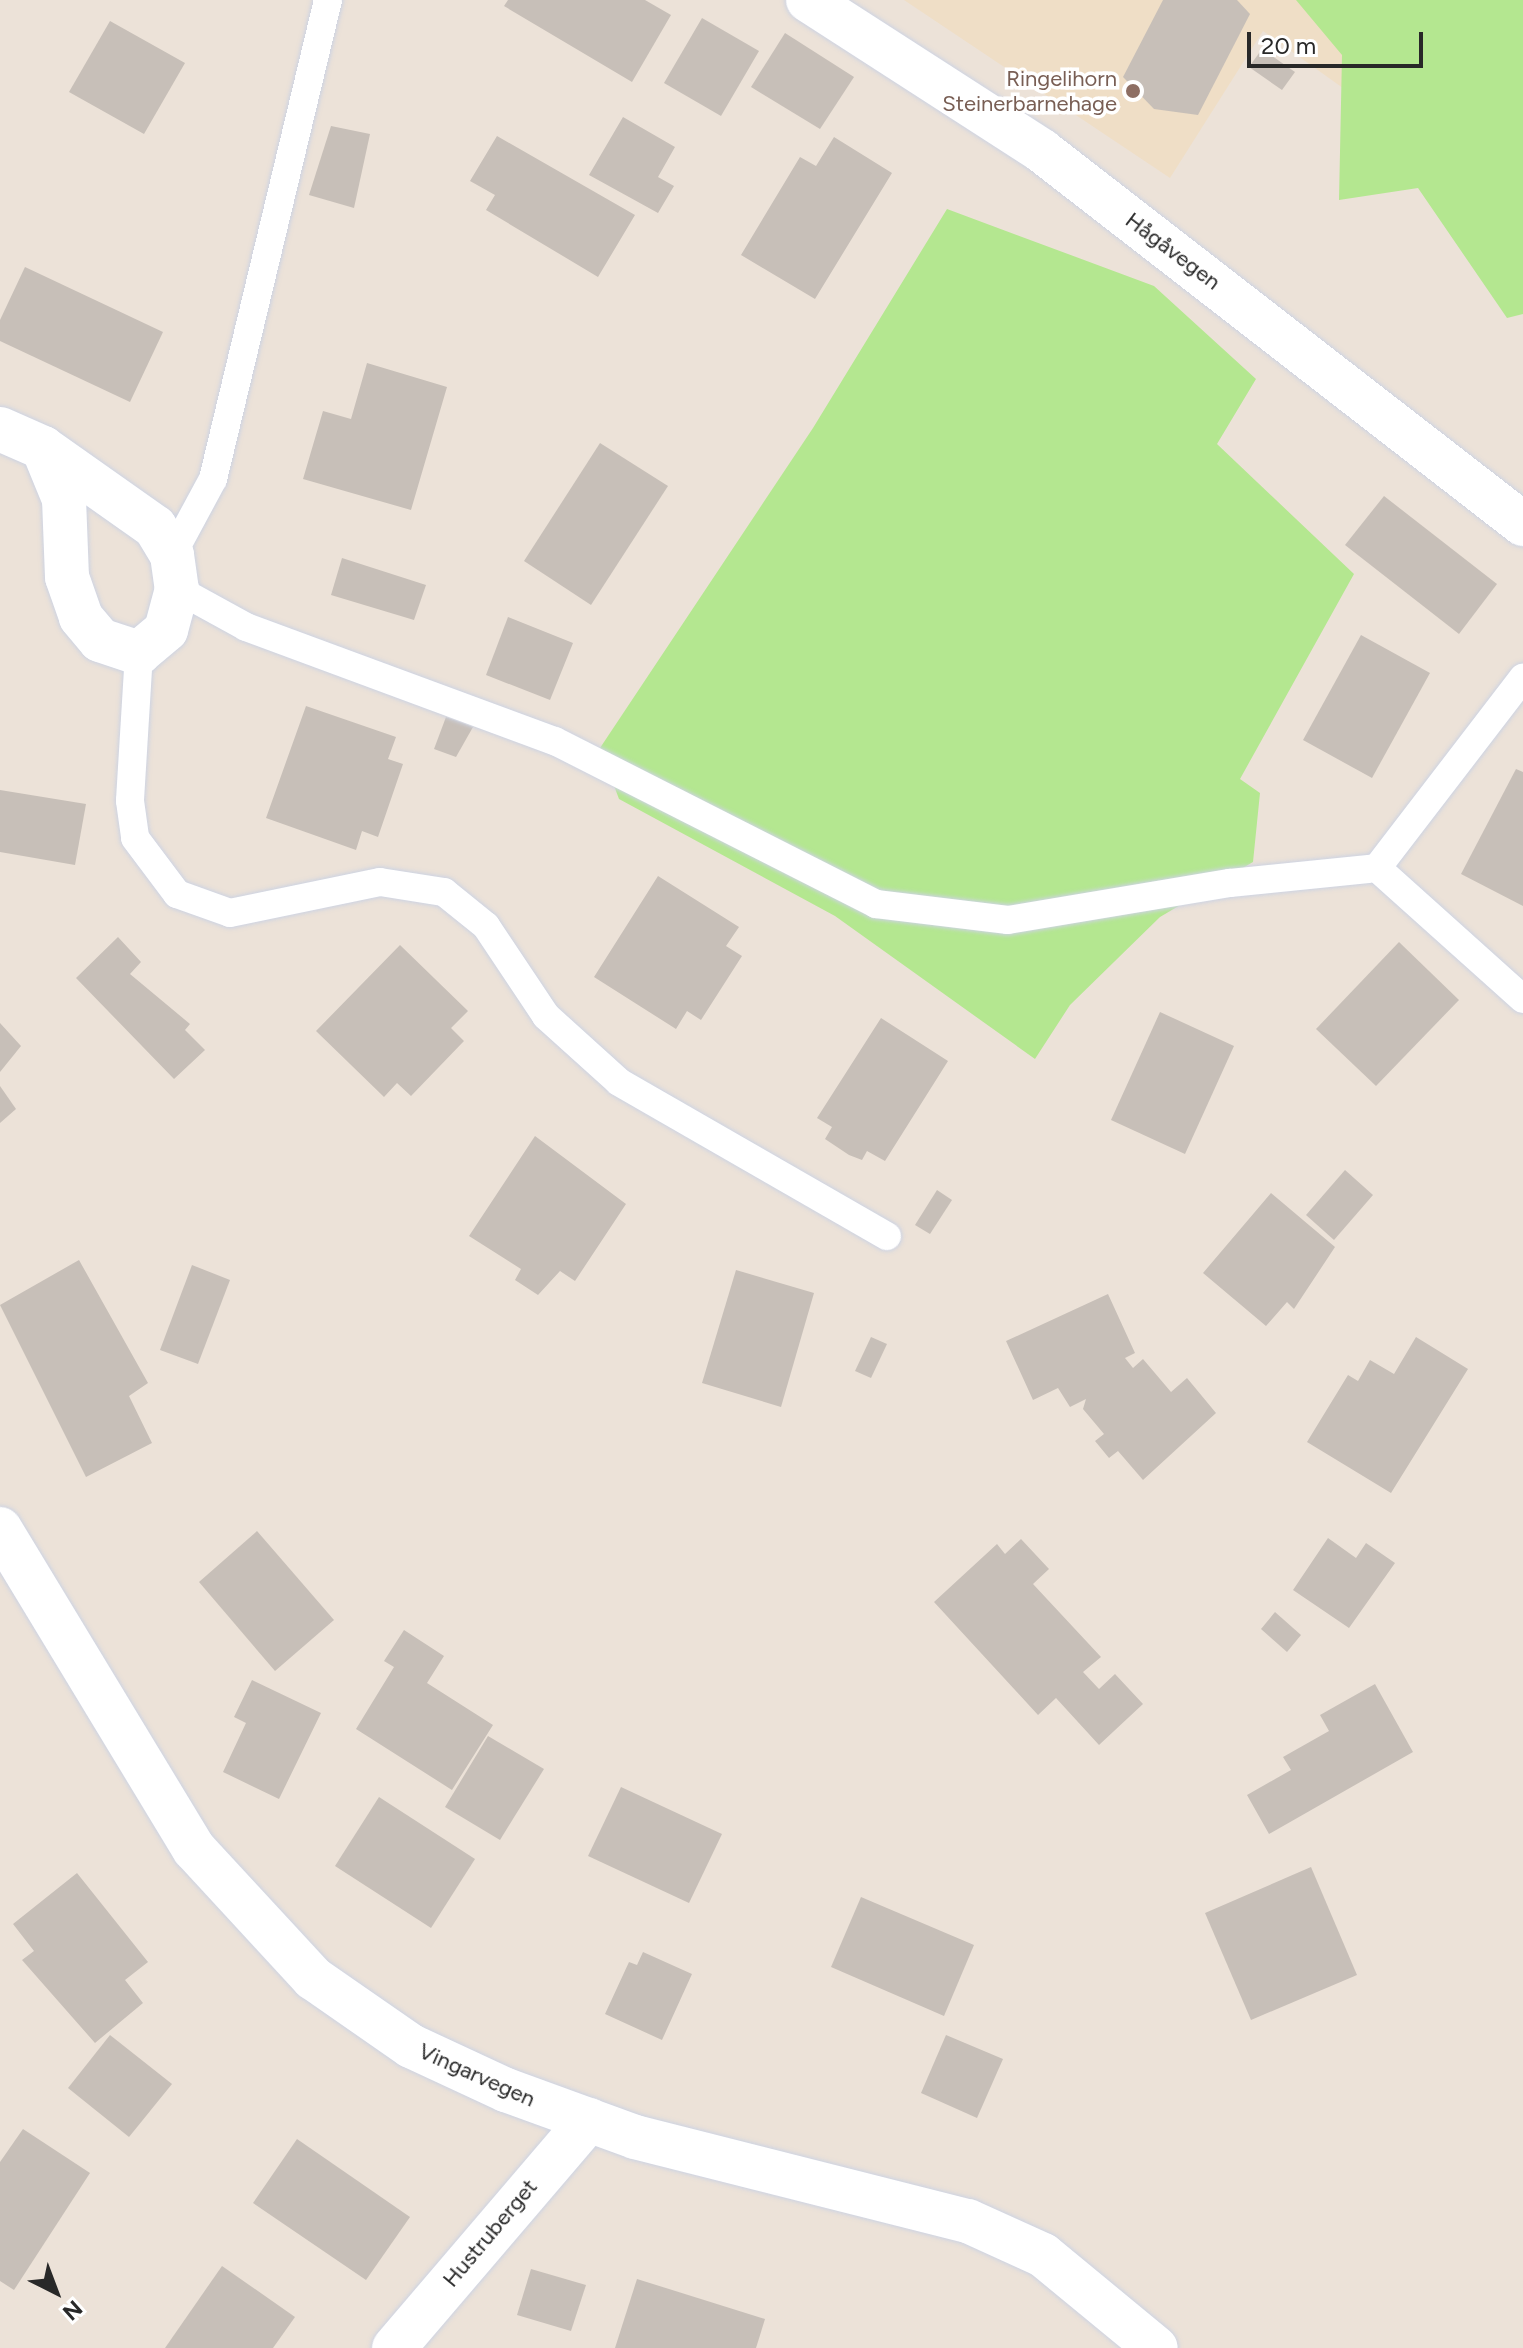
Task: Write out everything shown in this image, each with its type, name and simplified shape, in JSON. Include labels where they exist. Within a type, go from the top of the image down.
[{"type":"street","name":"Hågåvegen","points":[[808,0],[1042,151],[1523,524]]},
{"type":"street","points":[[0,429],[43,448],[155,527],[174,572],[166,630],[139,653],[100,640],[81,617],[67,577],[64,499],[43,448]]},
{"type":"street","name":"Vingarvegen","points":[[0,1529],[138,1765],[255,1923],[313,1978],[411,2046],[589,2120],[968,2221],[1043,2255],[1156,2348]]},
{"type":"street","name":"Hustruberget","points":[[394,2348],[589,2120]]},
{"type":"lane","points":[[328,0],[213,479],[174,572],[246,627],[555,741],[876,904],[1008,920],[1230,883],[1377,868],[1523,678]]},
{"type":"lane","points":[[139,653],[130,801],[135,838],[177,894],[230,913],[380,882],[444,892],[486,926],[546,1016],[619,1082],[887,1236]]},
{"type":"lane","points":[[1377,868],[1523,999]]},
{"type":"shaded area","name":"Ringelihorn Steinerbarnehage","points":[[904,0],[1447,0],[1385,118],[1263,31],[1170,178]]},
{"type":"green space","points":[[1296,0],[1523,0],[1523,314],[1507,318],[1418,188],[1339,200],[1342,55]]},
{"type":"green space","points":[[947,209],[1154,286],[1256,379],[1217,444],[1354,574],[1240,779],[1260,793],[1253,862],[1160,917],[1070,1005],[1035,1059],[835,916],[619,799],[600,748],[813,428]]},
{"type":"building","points":[[508,0],[645,0],[671,15],[632,82],[504,6]]},
{"type":"building","points":[[1163,0],[1237,0],[1250,14],[1198,115],[1154,109],[1123,77]]},
{"type":"building","points":[[702,18],[759,51],[721,116],[664,83]]},
{"type":"building","points":[[110,21],[185,63],[144,134],[69,92]]},
{"type":"building","points":[[785,33],[854,77],[820,129],[751,87]]},
{"type":"building","points":[[1262,49],[1295,72],[1282,90],[1249,67]]},
{"type":"building","points":[[623,117],[675,147],[658,177],[674,186],[658,213],[589,175]]},
{"type":"building","points":[[331,126],[370,134],[354,208],[309,195]]},
{"type":"building","points":[[497,136],[635,215],[598,277],[486,210],[495,195],[470,181]]},
{"type":"building","points":[[834,137],[892,173],[815,299],[741,255],[800,157],[816,166]]},
{"type":"building","points":[[25,267],[163,332],[130,402],[0,341],[0,320]]},
{"type":"building","points":[[367,363],[447,387],[411,510],[303,479],[323,411],[351,419]]},
{"type":"building","points":[[600,443],[668,486],[591,605],[524,561]]},
{"type":"building","points":[[1384,496],[1497,584],[1459,634],[1345,545]]},
{"type":"building","points":[[342,558],[426,585],[414,620],[331,595]]},
{"type":"building","points":[[508,617],[573,643],[550,700],[486,675]]},
{"type":"building","points":[[1361,635],[1430,673],[1372,778],[1303,740]]},
{"type":"building","points":[[306,706],[396,737],[388,759],[403,764],[378,837],[362,831],[356,850],[266,818]]},
{"type":"building","points":[[446,717],[473,727],[456,757],[434,749]]},
{"type":"building","points":[[1516,769],[1523,772],[1523,906],[1461,874]]},
{"type":"building","points":[[0,790],[86,804],[75,865],[0,852]]},
{"type":"building","points":[[658,876],[739,927],[726,946],[742,956],[701,1020],[687,1011],[676,1029],[594,977]]},
{"type":"building","points":[[118,937],[141,962],[130,974],[190,1024],[185,1030],[205,1050],[174,1079],[76,978]]},
{"type":"building","points":[[1399,942],[1459,1000],[1376,1086],[1316,1029]]},
{"type":"building","points":[[400,945],[468,1011],[451,1028],[464,1041],[411,1096],[397,1083],[384,1097],[316,1031]]},
{"type":"building","points":[[1160,1012],[1234,1046],[1185,1154],[1111,1120]]},
{"type":"building","points":[[881,1018],[948,1061],[885,1161],[867,1151],[862,1160],[825,1139],[832,1127],[817,1118]]},
{"type":"building","points":[[0,1023],[21,1046],[0,1072]]},
{"type":"building","points":[[0,1086],[16,1109],[0,1123]]},
{"type":"building","points":[[535,1136],[626,1204],[575,1281],[560,1271],[538,1295],[515,1280],[521,1269],[469,1236]]},
{"type":"building","points":[[1345,1170],[1373,1195],[1334,1240],[1306,1215]]},
{"type":"building","points":[[937,1190],[952,1200],[930,1234],[915,1225]]},
{"type":"building","points":[[1271,1193],[1335,1247],[1294,1309],[1287,1302],[1266,1326],[1203,1273]]},
{"type":"building","points":[[79,1260],[148,1383],[129,1396],[152,1443],[86,1477],[0,1305]]},
{"type":"building","points":[[192,1265],[230,1280],[198,1364],[160,1350]]},
{"type":"building","points":[[736,1270],[814,1293],[781,1407],[702,1383]]},
{"type":"building","points":[[1108,1294],[1135,1353],[1125,1358],[1133,1368],[1143,1359],[1171,1392],[1187,1378],[1216,1413],[1143,1480],[1118,1451],[1109,1458],[1095,1441],[1104,1434],[1083,1409],[1086,1399],[1070,1407],[1058,1388],[1033,1400],[1006,1341]]},
{"type":"building","points":[[871,1337],[887,1344],[871,1378],[855,1371]]},
{"type":"building","points":[[1416,1337],[1468,1369],[1391,1493],[1307,1442],[1348,1375],[1358,1381],[1370,1360],[1394,1374]]},
{"type":"building","points":[[257,1531],[334,1620],[275,1671],[199,1582]]},
{"type":"building","points":[[1328,1538],[1356,1558],[1366,1543],[1395,1563],[1349,1628],[1293,1590]]},
{"type":"building","points":[[1021,1539],[1049,1569],[1033,1584],[1101,1657],[1083,1672],[1099,1689],[1115,1674],[1143,1704],[1099,1745],[1056,1698],[1038,1715],[934,1602],[997,1544],[1005,1554]]},
{"type":"building","points":[[1275,1612],[1301,1635],[1287,1652],[1261,1629]]},
{"type":"building","points":[[404,1630],[444,1656],[427,1683],[493,1725],[452,1790],[356,1729],[394,1667],[384,1661]]},
{"type":"building","points":[[252,1680],[321,1713],[279,1799],[223,1772],[246,1723],[234,1717]]},
{"type":"building","points":[[1375,1684],[1413,1752],[1269,1834],[1247,1795],[1291,1770],[1283,1757],[1329,1731],[1320,1715]]},
{"type":"building","points":[[488,1736],[544,1769],[500,1840],[445,1807]]},
{"type":"building","points":[[621,1787],[722,1834],[689,1903],[588,1856]]},
{"type":"building","points":[[379,1797],[475,1859],[431,1928],[335,1866]]},
{"type":"building","points":[[1311,1867],[1357,1975],[1251,2020],[1205,1913]]},
{"type":"building","points":[[77,1873],[148,1962],[125,1980],[143,2003],[95,2043],[22,1960],[34,1951],[13,1924]]},
{"type":"building","points":[[861,1897],[974,1945],[944,2016],[831,1967]]},
{"type":"building","points":[[643,1952],[692,1974],[662,2040],[605,2014],[629,1962],[637,1965]]},
{"type":"building","points":[[110,2035],[172,2084],[129,2137],[68,2088]]},
{"type":"building","points":[[946,2035],[1003,2059],[977,2118],[921,2093]]},
{"type":"building","points":[[23,2129],[90,2173],[14,2290],[0,2281],[0,2162]]},
{"type":"building","points":[[297,2139],[410,2217],[366,2280],[253,2203]]},
{"type":"building","points":[[222,2266],[295,2317],[273,2348],[165,2348]]},
{"type":"building","points":[[531,2269],[586,2285],[571,2331],[517,2315]]},
{"type":"building","points":[[637,2279],[765,2319],[756,2348],[615,2348]]},
{"type":"place","name":"Ringelihorn Steinerbarnehage","points":[[1133,91]]}]
